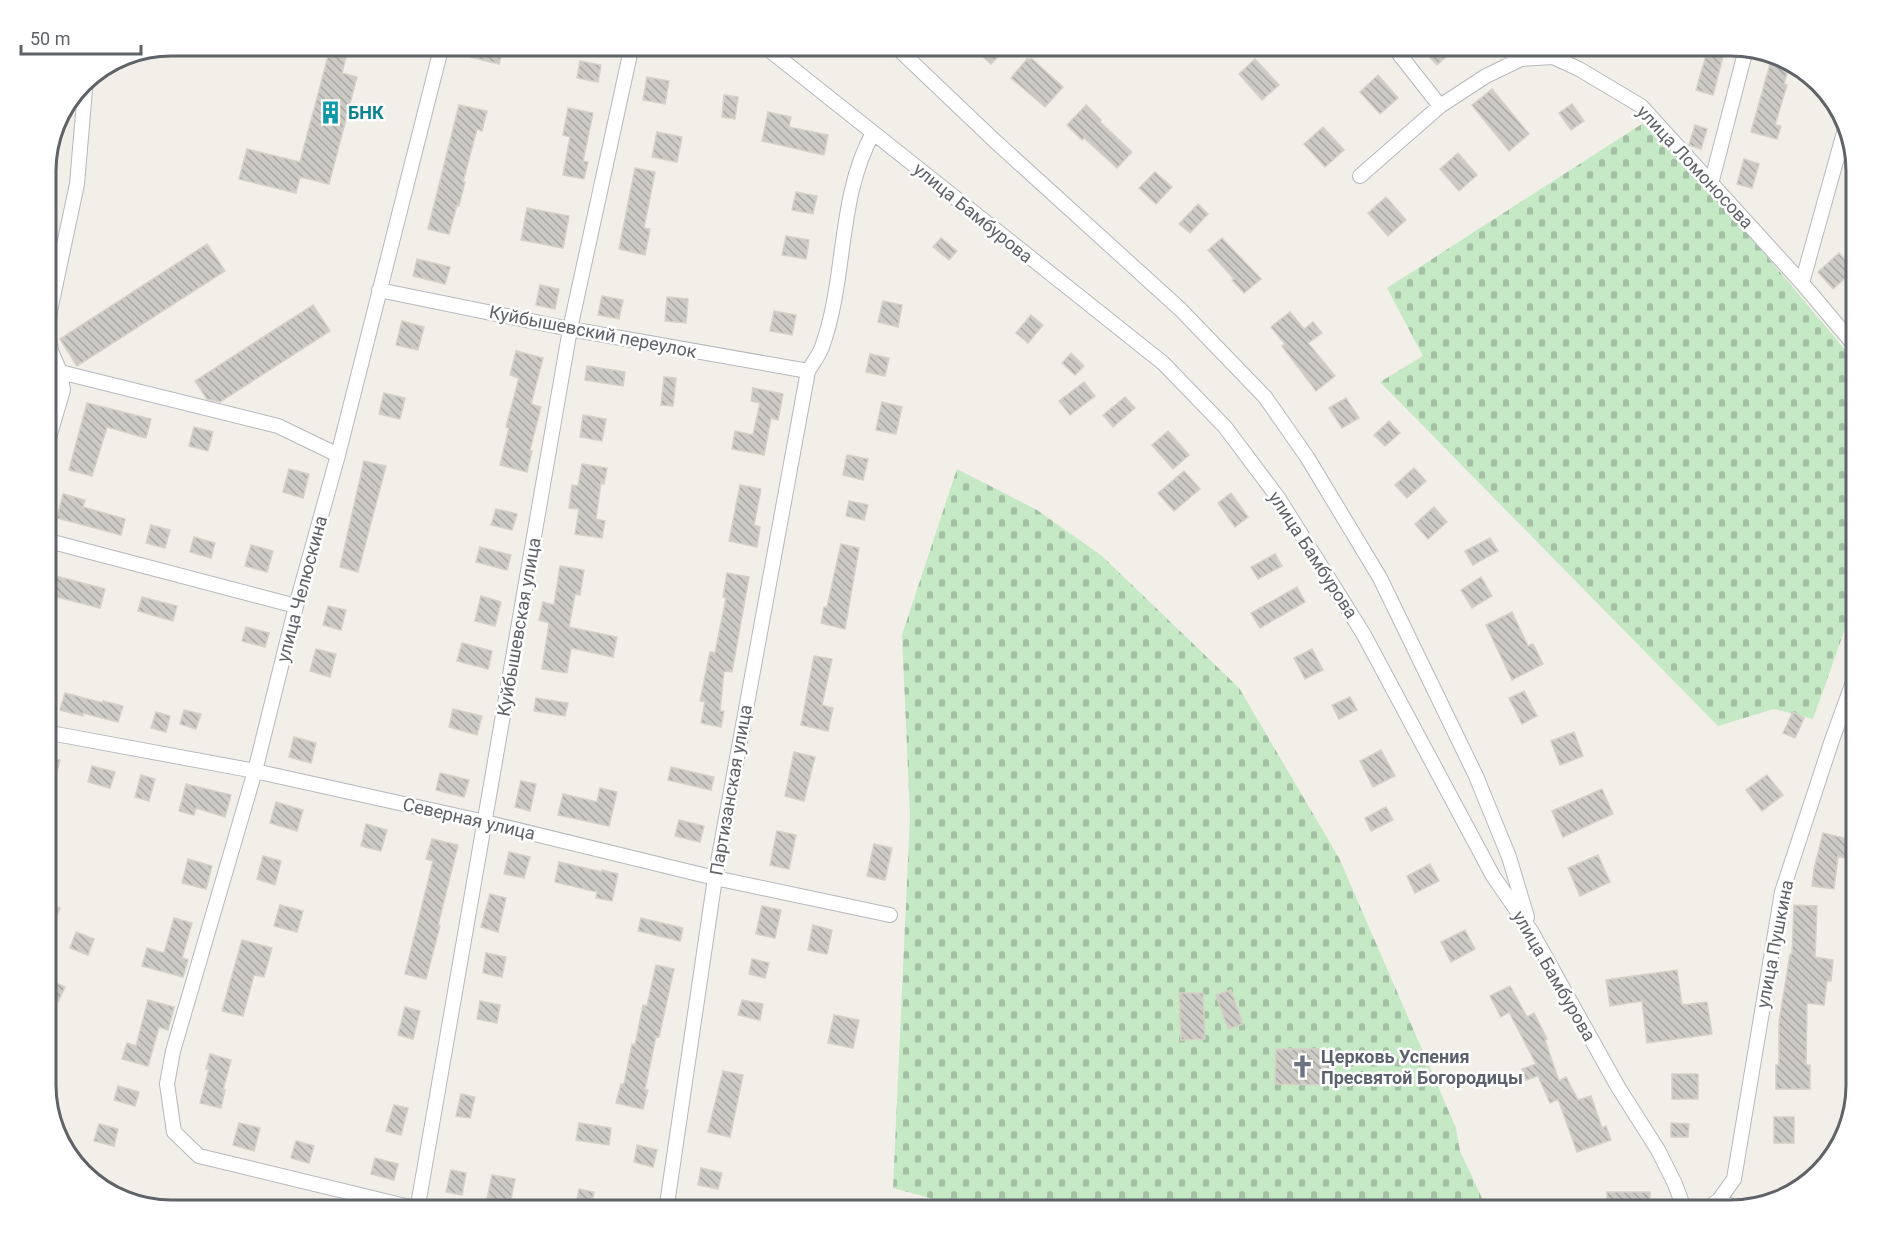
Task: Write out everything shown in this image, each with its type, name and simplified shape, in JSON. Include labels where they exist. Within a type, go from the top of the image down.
[{"type":"street","name":"улица Челюскина","points":[[379,1200],[199,1156],[174,1132],[167,1084],[172,1051],[255,771],[439,56]]},
{"type":"street","name":"Куйбышевская улица","points":[[422,1200],[570,329],[630,56]]},
{"type":"street","name":"улица Бамбурова","points":[[777,56],[1163,363],[1225,428],[1279,499],[1364,635],[1493,876],[1531,931],[1618,1087],[1658,1150],[1680,1200]]},
{"type":"street","points":[[906,56],[996,142],[1180,309],[1265,397],[1306,457],[1380,578],[1476,776],[1509,857],[1531,931]]},
{"type":"street","points":[[1401,56],[1440,106]]},
{"type":"street","points":[[1516,56],[1521,59]]},
{"type":"street","name":"улица Ломоносова","points":[[1360,176],[1440,106],[1486,76],[1521,59],[1533,56]]},
{"type":"street","name":"улица Ломоносова","points":[[1561,56],[1641,106],[1802,283],[1846,335]]},
{"type":"street","points":[[1711,184],[1744,57]]},
{"type":"street","points":[[56,282],[77,184],[85,94]]},
{"type":"street","name":"Партизанская улица","points":[[668,1200],[715,878],[808,371],[821,349],[830,319],[856,169],[873,133]]},
{"type":"street","points":[[1802,283],[1842,140]]},
{"type":"street","name":"Куйбышевский переулок","points":[[379,290],[570,329],[808,371]]},
{"type":"street","points":[[56,365],[60,372],[63,390],[56,414]]},
{"type":"street","points":[[60,372],[278,426],[338,455]]},
{"type":"street","points":[[56,543],[296,606]]},
{"type":"street","name":"улица Пушкина","points":[[1719,1200],[1734,1179],[1782,892],[1846,702]]},
{"type":"street","name":"Северная улица","points":[[56,734],[255,771],[485,822],[715,878],[890,915]]},
{"type":"green space","points":[[1645,122],[1743,228],[1846,351],[1846,626],[1813,719],[1774,709],[1718,726],[1380,382],[1423,356],[1387,288]]},
{"type":"green space","points":[[957,469],[1037,510],[1102,556],[1239,688],[1339,858],[1456,1128],[1460,1151],[1483,1200],[937,1200],[893,1188],[910,816],[902,635]]},
{"type":"building","name":"БНК","points":[[328,56],[346,56],[342,73],[357,77],[329,184],[300,177],[296,193],[239,179],[247,149],[300,162]]},
{"type":"building","points":[[470,56],[501,56],[499,64]]},
{"type":"building","points":[[982,56],[999,56],[991,64]]},
{"type":"building","points":[[1428,56],[1447,56],[1437,65]]},
{"type":"building","points":[[1706,56],[1723,56],[1713,95],[1696,90]]},
{"type":"building","points":[[1027,59],[1032,59],[1063,87],[1045,107],[1011,78]]},
{"type":"building","points":[[1255,59],[1279,85],[1262,100],[1239,74]]},
{"type":"building","points":[[580,61],[601,65],[598,82],[577,78]]},
{"type":"building","points":[[1770,63],[1782,67],[1788,71],[1784,84],[1787,85],[1775,125],[1781,126],[1777,139],[1751,132]]},
{"type":"building","points":[[1378,75],[1398,98],[1380,114],[1360,92]]},
{"type":"building","points":[[647,77],[669,81],[665,104],[643,100]]},
{"type":"building","points":[[1492,89],[1529,134],[1509,151],[1472,105]]},
{"type":"building","points":[[724,95],[738,97],[735,119],[722,117]]},
{"type":"building","points":[[1572,104],[1584,121],[1571,130],[1559,113]]},
{"type":"building","points":[[459,105],[487,111],[482,131],[477,129],[459,206],[457,205],[449,234],[428,229]]},
{"type":"building","points":[[1086,105],[1101,120],[1100,122],[1132,152],[1117,168],[1067,125]]},
{"type":"building","points":[[568,108],[593,113],[583,161],[588,162],[584,179],[563,175],[570,137],[563,135]]},
{"type":"building","points":[[768,112],[791,117],[789,127],[828,135],[824,155],[762,141]]},
{"type":"building","points":[[1695,125],[1707,129],[1701,149],[1689,145]]},
{"type":"building","points":[[1323,127],[1344,150],[1325,167],[1304,144]]},
{"type":"building","points":[[657,132],[682,137],[677,162],[652,157]]},
{"type":"building","points":[[1458,153],[1477,175],[1459,191],[1440,169]]},
{"type":"building","points":[[1744,159],[1759,164],[1752,188],[1737,184]]},
{"type":"building","points":[[635,168],[655,172],[644,228],[650,229],[645,255],[619,249]]},
{"type":"building","points":[[1155,172],[1172,187],[1156,204],[1139,188]]},
{"type":"building","points":[[796,192],[817,196],[813,214],[792,210]]},
{"type":"building","points":[[1386,197],[1406,220],[1388,236],[1368,213]]},
{"type":"building","points":[[1198,204],[1208,214],[1190,233],[1179,224]]},
{"type":"building","points":[[527,208],[569,216],[563,248],[521,240]]},
{"type":"building","points":[[786,236],[809,240],[806,259],[782,255]]},
{"type":"building","points":[[941,238],[957,251],[949,260],[933,247]]},
{"type":"building","points":[[1222,238],[1261,279],[1244,293],[1208,250]]},
{"type":"building","points":[[207,244],[225,271],[77,366],[60,339]]},
{"type":"building","points":[[1839,253],[1846,261],[1846,277],[1833,289],[1818,272]]},
{"type":"building","points":[[417,259],[450,267],[445,284],[413,276]]},
{"type":"building","points":[[540,285],[559,289],[555,309],[536,305]]},
{"type":"building","points":[[602,296],[623,300],[619,319],[598,315]]},
{"type":"building","points":[[667,297],[688,299],[686,323],[665,321]]},
{"type":"building","points":[[883,301],[902,305],[898,327],[878,322]]},
{"type":"building","points":[[313,305],[330,331],[220,402],[207,399],[195,381]]},
{"type":"building","points":[[774,311],[796,315],[792,335],[770,331]]},
{"type":"building","points":[[1290,312],[1304,329],[1313,322],[1322,333],[1308,343],[1335,376],[1316,391],[1282,346],[1285,344],[1271,327]]},
{"type":"building","points":[[1031,315],[1043,325],[1028,343],[1016,333]]},
{"type":"building","points":[[402,321],[424,327],[418,350],[396,345]]},
{"type":"building","points":[[516,351],[543,358],[531,404],[541,407],[527,472],[500,465],[509,428],[506,427],[519,378],[510,375]]},
{"type":"building","points":[[1071,353],[1084,366],[1075,375],[1062,363]]},
{"type":"building","points":[[870,354],[889,358],[885,376],[866,372]]},
{"type":"building","points":[[587,366],[625,372],[623,386],[585,380]]},
{"type":"building","points":[[664,377],[676,378],[673,406],[661,405]]},
{"type":"building","points":[[1084,382],[1095,396],[1070,415],[1059,401]]},
{"type":"building","points":[[753,388],[783,394],[778,420],[771,418],[764,455],[732,449],[735,431],[753,435],[760,403],[751,401]]},
{"type":"building","points":[[384,393],[405,398],[400,419],[379,414]]},
{"type":"building","points":[[1125,397],[1135,408],[1113,427],[1103,415]]},
{"type":"building","points":[[1346,398],[1359,418],[1342,428],[1329,408]]},
{"type":"building","points":[[882,402],[902,407],[896,434],[876,430]]},
{"type":"building","points":[[87,403],[151,419],[146,438],[107,427],[92,476],[69,470]]},
{"type":"building","points":[[583,415],[606,419],[602,441],[580,437]]},
{"type":"building","points":[[1389,421],[1400,433],[1385,446],[1374,435]]},
{"type":"building","points":[[194,427],[213,432],[208,451],[189,446]]},
{"type":"building","points":[[1168,431],[1189,455],[1173,469],[1152,445]]},
{"type":"building","points":[[847,455],[868,459],[863,480],[843,475]]},
{"type":"building","points":[[364,461],[386,466],[358,572],[340,567]]},
{"type":"building","points":[[582,464],[607,468],[604,484],[601,483],[596,519],[605,521],[602,538],[575,534],[579,509],[569,508],[572,485],[578,486]]},
{"type":"building","points":[[1414,468],[1426,481],[1407,498],[1395,485]]},
{"type":"building","points":[[289,469],[309,474],[303,498],[283,492]]},
{"type":"building","points":[[1184,471],[1200,489],[1174,511],[1158,493]]},
{"type":"building","points":[[740,485],[761,489],[754,525],[760,527],[757,547],[729,541]]},
{"type":"building","points":[[1231,493],[1248,517],[1235,527],[1218,503]]},
{"type":"building","points":[[63,494],[85,500],[83,507],[125,519],[121,535],[57,518]]},
{"type":"building","points":[[849,501],[868,505],[864,520],[846,516]]},
{"type":"building","points":[[1434,507],[1447,522],[1428,539],[1415,524]]},
{"type":"building","points":[[496,509],[517,514],[512,530],[491,525]]},
{"type":"building","points":[[151,525],[170,530],[165,548],[146,543]]},
{"type":"building","points":[[194,537],[215,543],[211,558],[190,552]]},
{"type":"building","points":[[1490,538],[1498,551],[1473,565],[1465,551]]},
{"type":"building","points":[[841,544],[859,548],[845,629],[821,623],[824,607],[827,607]]},
{"type":"building","points":[[251,545],[273,551],[267,572],[245,566]]},
{"type":"building","points":[[480,547],[511,555],[507,570],[476,562]]},
{"type":"building","points":[[1275,554],[1282,566],[1258,579],[1251,567]]},
{"type":"building","points":[[560,566],[584,570],[580,595],[575,594],[569,627],[617,637],[613,657],[571,648],[567,673],[542,669],[549,623],[539,620],[543,602],[554,605]]},
{"type":"building","points":[[727,573],[749,577],[732,672],[724,671],[720,711],[724,711],[721,727],[701,723],[705,702],[700,701],[710,652],[715,653],[726,598],[723,597]]},
{"type":"building","points":[[56,576],[105,589],[100,608],[56,597]]},
{"type":"building","points":[[1481,577],[1492,596],[1472,608],[1461,590]]},
{"type":"building","points":[[1297,587],[1305,602],[1260,628],[1251,613]]},
{"type":"building","points":[[481,596],[501,602],[495,626],[475,621]]},
{"type":"building","points":[[142,597],[177,606],[173,621],[138,611]]},
{"type":"building","points":[[328,606],[346,610],[341,630],[323,625]]},
{"type":"building","points":[[1512,612],[1528,646],[1533,644],[1543,664],[1512,680],[1486,625]]},
{"type":"building","points":[[246,627],[269,633],[265,647],[242,641]]},
{"type":"building","points":[[462,643],[492,651],[488,669],[457,661]]},
{"type":"building","points":[[316,649],[336,654],[330,677],[310,671]]},
{"type":"building","points":[[1312,649],[1323,670],[1305,679],[1294,658]]},
{"type":"building","points":[[814,656],[832,659],[822,705],[833,708],[828,731],[801,725]]},
{"type":"building","points":[[1524,691],[1537,716],[1522,724],[1509,698]]},
{"type":"building","points":[[65,693],[123,706],[118,722],[60,710]]},
{"type":"building","points":[[1350,697],[1357,710],[1339,719],[1332,705]]},
{"type":"building","points":[[536,698],[568,703],[565,716],[534,711]]},
{"type":"building","points":[[453,709],[482,716],[477,735],[449,727]]},
{"type":"building","points":[[184,710],[201,714],[196,729],[180,724]]},
{"type":"building","points":[[156,712],[170,716],[166,732],[151,728]]},
{"type":"building","points":[[1793,712],[1804,718],[1795,738],[1783,733]]},
{"type":"building","points":[[1574,732],[1583,756],[1560,765],[1551,741]]},
{"type":"building","points":[[294,737],[316,743],[311,763],[289,757]]},
{"type":"building","points":[[1381,750],[1395,776],[1373,787],[1360,761]]},
{"type":"building","points":[[794,752],[815,757],[804,801],[785,796]]},
{"type":"building","points":[[56,759],[60,760],[56,775]]},
{"type":"building","points":[[92,766],[115,772],[110,788],[88,782]]},
{"type":"building","points":[[671,767],[714,777],[711,790],[668,780]]},
{"type":"building","points":[[440,773],[469,780],[464,797],[436,790]]},
{"type":"building","points":[[141,775],[155,779],[149,801],[135,797]]},
{"type":"building","points":[[1767,775],[1783,795],[1762,811],[1746,790]]},
{"type":"building","points":[[521,781],[536,784],[530,811],[515,807]]},
{"type":"building","points":[[186,784],[231,795],[225,817],[196,808],[194,815],[179,811]]},
{"type":"building","points":[[600,788],[617,792],[609,826],[558,815],[563,794],[597,802]]},
{"type":"building","points":[[1602,789],[1613,814],[1563,837],[1552,811]]},
{"type":"building","points":[[276,802],[303,810],[297,831],[270,823]]},
{"type":"building","points":[[1386,807],[1393,820],[1371,831],[1365,818]]},
{"type":"building","points":[[679,820],[704,826],[700,842],[675,836]]},
{"type":"building","points":[[366,824],[387,830],[381,851],[361,846]]},
{"type":"building","points":[[777,831],[796,835],[789,869],[770,865]]},
{"type":"building","points":[[1823,833],[1846,839],[1846,859],[1838,856],[1834,889],[1812,886]]},
{"type":"building","points":[[432,839],[458,845],[426,979],[405,974],[433,861],[426,859]]},
{"type":"building","points":[[874,844],[892,848],[885,880],[867,876]]},
{"type":"building","points":[[509,852],[530,857],[524,878],[504,874]]},
{"type":"building","points":[[1598,855],[1610,882],[1580,896],[1568,868]]},
{"type":"building","points":[[263,856],[281,861],[275,885],[257,879]]},
{"type":"building","points":[[188,859],[212,866],[206,889],[182,883]]},
{"type":"building","points":[[559,862],[618,874],[612,901],[596,898],[597,892],[555,882]]},
{"type":"building","points":[[1430,864],[1439,881],[1415,893],[1407,876]]},
{"type":"building","points":[[490,894],[506,898],[498,932],[481,927]]},
{"type":"building","points":[[280,905],[303,911],[297,932],[274,926]]},
{"type":"building","points":[[1794,905],[1817,906],[1815,957],[1833,960],[1831,981],[1827,981],[1824,1005],[1807,1003],[1806,1065],[1810,1065],[1810,1089],[1776,1089],[1776,1065],[1779,1065],[1779,1022],[1790,954],[1792,954]]},
{"type":"building","points":[[56,906],[60,908],[56,918]]},
{"type":"building","points":[[762,906],[781,910],[775,938],[756,934]]},
{"type":"building","points":[[174,918],[192,923],[182,958],[188,960],[183,977],[142,966],[147,948],[164,953]]},
{"type":"building","points":[[641,918],[683,928],[680,941],[638,931]]},
{"type":"building","points":[[813,925],[832,930],[827,954],[808,950]]},
{"type":"building","points":[[1465,930],[1475,949],[1451,962],[1441,942]]},
{"type":"building","points":[[76,932],[94,939],[88,955],[70,948]]},
{"type":"building","points":[[242,940],[272,948],[264,977],[254,975],[243,1016],[222,1011]]},
{"type":"building","points":[[486,953],[506,957],[502,977],[483,973]]},
{"type":"building","points":[[752,959],[769,963],[765,978],[749,974]]},
{"type":"building","points":[[656,965],[674,969],[659,1037],[656,1036],[643,1109],[616,1103],[621,1084],[624,1084],[632,1044],[635,1045],[643,1005],[647,1006]]},
{"type":"building","points":[[1677,970],[1682,1005],[1707,1002],[1712,1034],[1647,1043],[1642,1001],[1610,1006],[1606,980]]},
{"type":"building","points":[[56,983],[65,987],[58,1002],[56,1001]]},
{"type":"building","points":[[1510,986],[1527,1017],[1534,1013],[1547,1039],[1545,1040],[1559,1081],[1566,1077],[1578,1100],[1591,1096],[1602,1128],[1606,1126],[1611,1140],[1577,1152],[1558,1099],[1550,1103],[1538,1076],[1526,1080],[1522,1069],[1536,1064],[1509,1012],[1501,1017],[1490,996]]},
{"type":"building","points":[[1231,990],[1243,1024],[1228,1029],[1216,995]]},
{"type":"building","points":[[1179,993],[1203,993],[1205,1039],[1181,1040]]},
{"type":"building","points":[[148,1000],[174,1007],[168,1030],[159,1027],[148,1066],[122,1059],[127,1043],[136,1046]]},
{"type":"building","points":[[742,1000],[763,1004],[760,1020],[738,1015]]},
{"type":"building","points":[[480,1001],[500,1005],[497,1023],[477,1019]]},
{"type":"building","points":[[405,1007],[420,1011],[413,1039],[398,1035]]},
{"type":"building","points":[[834,1015],[859,1020],[853,1048],[828,1043]]},
{"type":"building","name":"Церковь Успения Пресвятой Богородицы","points":[[1276,1049],[1332,1049],[1331,1085],[1275,1084]]},
{"type":"building","points":[[210,1054],[231,1060],[221,1108],[200,1103],[209,1069],[206,1069]]},
{"type":"building","points":[[723,1071],[743,1075],[730,1137],[708,1132]]},
{"type":"building","points":[[1672,1074],[1698,1074],[1698,1099],[1672,1099]]},
{"type":"building","points":[[118,1086],[139,1092],[135,1106],[114,1100]]},
{"type":"building","points":[[461,1094],[475,1097],[470,1118],[456,1116]]},
{"type":"building","points":[[394,1105],[408,1108],[401,1135],[386,1131]]},
{"type":"building","points":[[1774,1117],[1794,1117],[1794,1143],[1774,1143]]},
{"type":"building","points":[[239,1123],[260,1128],[254,1151],[233,1145]]},
{"type":"building","points":[[579,1123],[611,1128],[609,1145],[576,1140]]},
{"type":"building","points":[[1671,1123],[1689,1124],[1688,1137],[1671,1137]]},
{"type":"building","points":[[99,1124],[118,1129],[114,1146],[94,1141]]},
{"type":"building","points":[[296,1141],[314,1146],[309,1163],[291,1158]]},
{"type":"building","points":[[637,1145],[657,1150],[653,1167],[634,1162]]},
{"type":"building","points":[[375,1158],[398,1164],[394,1180],[371,1174]]},
{"type":"building","points":[[701,1168],[722,1173],[718,1189],[698,1185]]},
{"type":"building","points":[[451,1170],[466,1173],[462,1195],[446,1192]]},
{"type":"building","points":[[492,1175],[515,1179],[511,1200],[487,1199]]},
{"type":"building","points":[[579,1189],[594,1192],[592,1200],[577,1200]]},
{"type":"building","points":[[1607,1192],[1650,1192],[1650,1200],[1607,1200]]},
{"type":"place","name":"БНК","points":[[330,113]]},
{"type":"place","name":"Церковь Успения Пресвятой Богородицы","points":[[1303,1067]]}]
